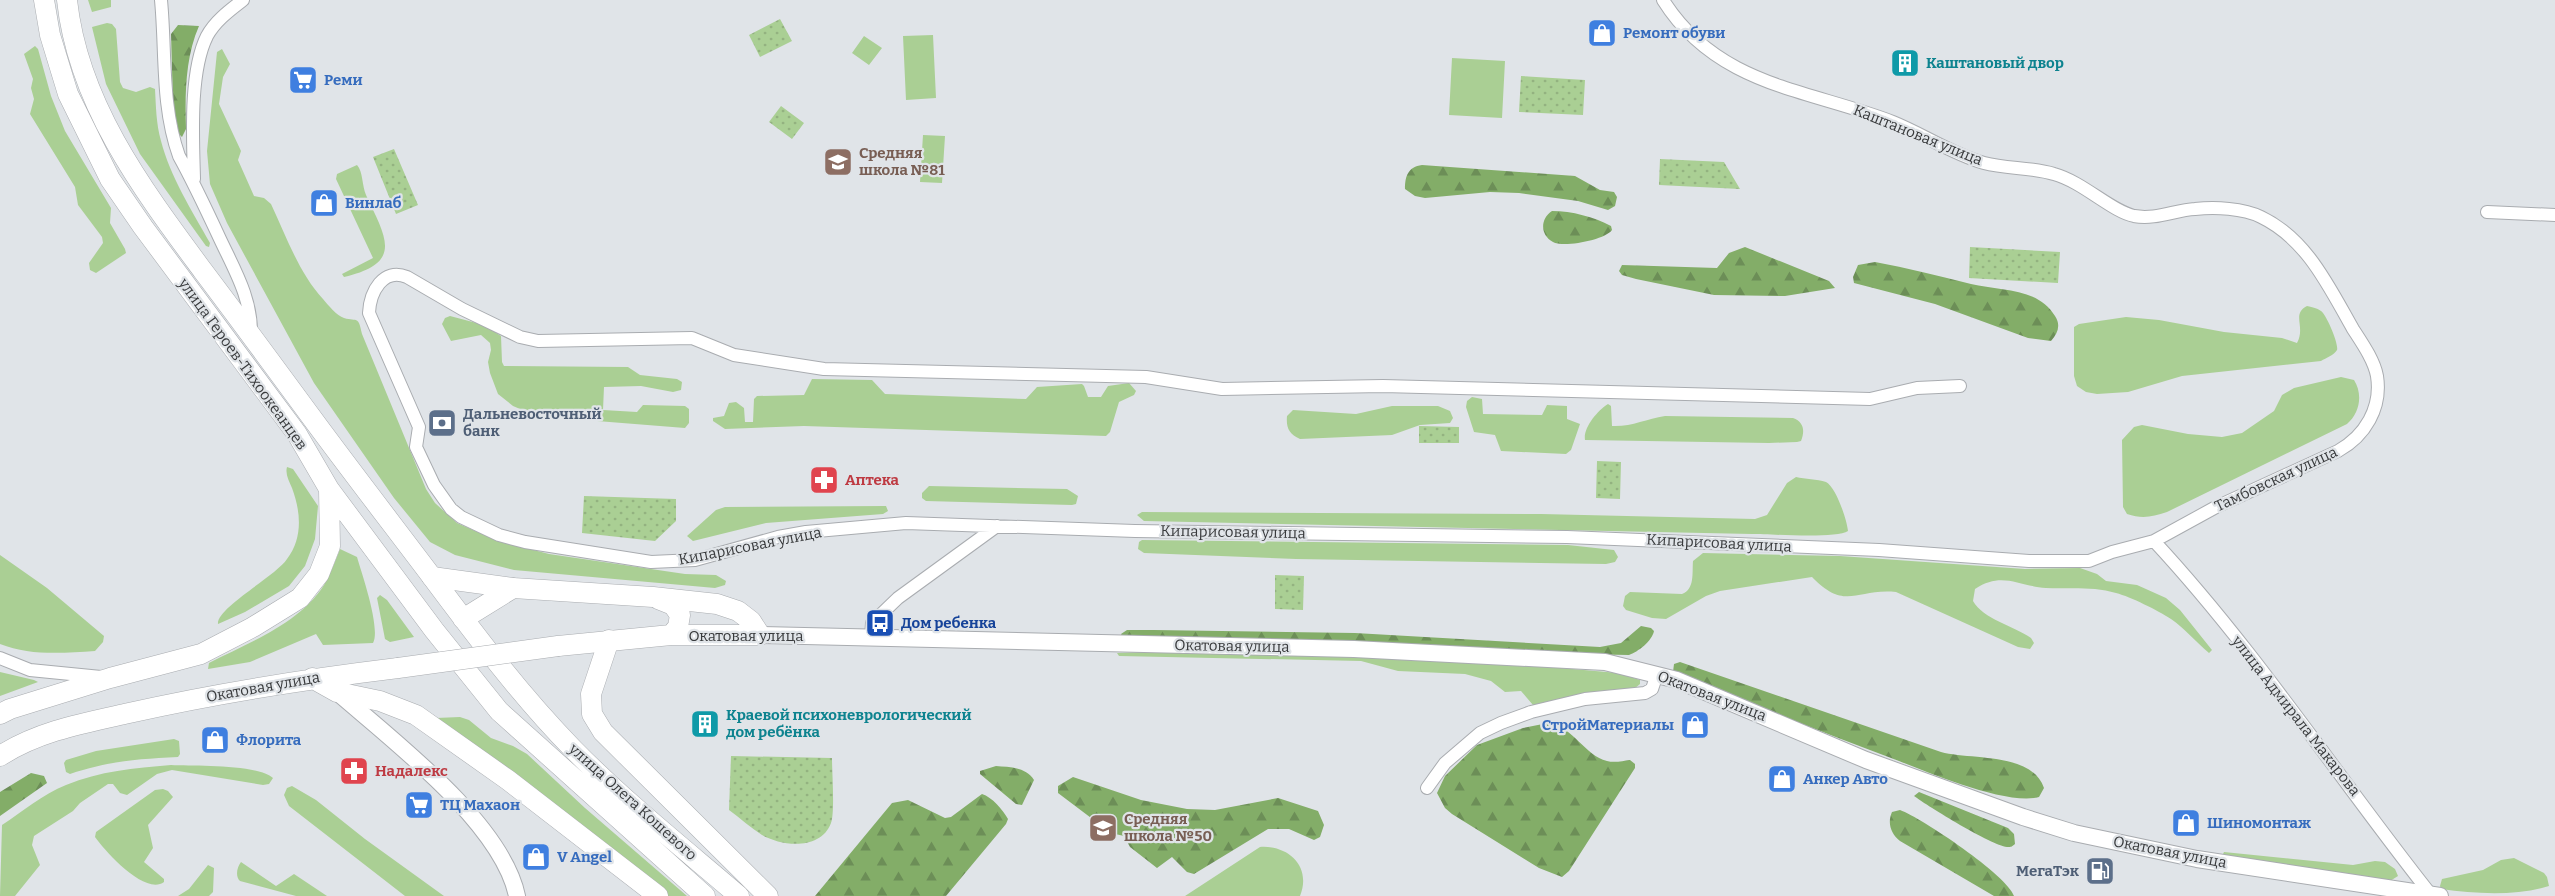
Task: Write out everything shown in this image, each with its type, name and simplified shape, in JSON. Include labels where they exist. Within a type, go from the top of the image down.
[{"type":"main road","name":"улица Героев-Тихоокеанцев","points":[[44,0],[50,35],[68,94],[110,179],[297,434],[329,489],[434,630],[499,711],[517,728]]},
{"type":"main road","name":"улица Героев-Тихоокеанцев","points":[[68,0],[72,32],[88,84],[113,141],[161,215],[463,619],[531,704]]},
{"type":"main road","points":[[0,714],[110,678],[201,654],[253,627],[300,598],[319,574],[330,546],[329,489]]},
{"type":"main road","points":[[432,577],[513,588],[653,597],[717,604],[738,611],[752,621],[760,635]]},
{"type":"main road","points":[[463,619],[513,588]]},
{"type":"main road","points":[[653,597],[673,605],[679,612],[678,627],[670,636]]},
{"type":"main road","name":"Окатовая улица","points":[[0,756],[34,737],[98,720],[312,678],[609,640],[670,636],[871,637],[1382,650],[1605,662],[1677,680],[1866,760],[2024,818],[2074,833],[2197,859],[2435,896]]},
{"type":"main road","points":[[609,640],[591,694],[592,714],[603,732],[768,896]]},
{"type":"main road","points":[[312,678],[337,692],[464,805],[500,855],[510,873],[517,896]]},
{"type":"main road","points":[[337,692],[380,701],[416,716],[508,780],[658,896]]},
{"type":"main road","name":"улица Олега Кошевого","points":[[531,704],[573,750],[739,896]]},
{"type":"main road","name":"улица Олега Кошевого","points":[[517,728],[705,896]]},
{"type":"street","points":[[161,0],[167,105],[172,135],[179,156],[239,276],[252,321],[251,336]]},
{"type":"street","points":[[194,183],[194,101],[199,57],[212,29],[243,0]]},
{"type":"street","name":"Каштановая улица","points":[[1663,0],[1692,36],[1726,62],[1757,79],[1780,88],[1856,108],[1893,122],[1974,160],[2005,167],[2053,173],[2082,185],[2132,216],[2148,217],[2195,209],[2247,212],[2260,216],[2297,243],[2319,270],[2368,355],[2377,375],[2377,397]]},
{"type":"street","points":[[2487,212],[2555,215]]},
{"type":"street","name":"Кипарисовая улица","points":[[1960,386],[1917,388],[1870,399],[1383,387],[1222,389],[1146,377],[847,370],[753,359],[724,352],[692,338],[538,341],[520,337],[462,309],[403,275],[389,275],[381,280],[372,295],[369,313],[419,427],[417,447],[436,489],[450,509],[461,517],[499,535],[551,548],[651,562],[695,560],[778,537],[906,523],[1292,534],[1567,537],[1879,550],[2029,561],[2088,561],[2154,541]]},
{"type":"street","name":"Тамбовская улица","points":[[2154,541],[2216,507],[2352,443],[2364,431],[2371,418],[2377,397]]},
{"type":"street","points":[[871,637],[872,623],[898,598],[997,526]]},
{"type":"street","name":"улица Адмирала Макарова","points":[[2154,541],[2217,614],[2435,896]]},
{"type":"street","points":[[0,658],[30,670],[110,678]]},
{"type":"street","points":[[1427,788],[1445,764],[1484,731],[1531,712],[1585,699],[1645,693],[1652,688],[1657,674]]},
{"type":"green space","points":[[88,0],[111,0],[111,7],[92,12]]},
{"type":"green space","points":[[780,19],[792,41],[760,57],[749,35]]},
{"type":"green space","points":[[112,24],[116,29],[120,82],[123,88],[136,92],[150,87],[155,89],[158,128],[165,154],[182,193],[210,243],[209,247],[206,246],[140,154],[106,84],[92,27]]},
{"type":"green space","points":[[178,25],[199,26],[188,64],[186,129],[182,137],[179,134],[173,104],[171,34]]},
{"type":"green space","points":[[933,35],[936,98],[906,100],[903,36]]},
{"type":"green space","points":[[864,36],[882,48],[869,65],[852,53]]},
{"type":"green space","points":[[35,46],[38,49],[51,96],[65,131],[111,208],[110,223],[125,249],[126,253],[96,273],[90,270],[89,263],[103,243],[102,237],[78,205],[75,187],[30,114],[34,99],[31,88],[33,79],[24,54]]},
{"type":"green space","points":[[222,49],[230,64],[223,77],[219,104],[241,151],[238,160],[254,196],[264,198],[271,204],[294,254],[314,289],[338,315],[358,322],[426,489],[435,503],[457,523],[496,540],[549,554],[685,574],[716,575],[726,581],[725,585],[715,588],[514,570],[455,555],[430,542],[394,498],[314,383],[227,223],[210,184],[207,151],[217,52]]},
{"type":"green space","points":[[1452,58],[1505,61],[1502,118],[1449,115]]},
{"type":"green space","points":[[1521,76],[1585,80],[1583,115],[1519,112]]},
{"type":"green space","points":[[781,106],[804,123],[792,139],[769,122]]},
{"type":"green space","points":[[923,135],[945,136],[942,183],[920,182]]},
{"type":"green space","points":[[394,149],[418,205],[396,214],[373,157]]},
{"type":"green space","points":[[1660,159],[1724,162],[1740,189],[1659,185]]},
{"type":"green space","points":[[357,165],[366,195],[384,236],[385,247],[383,256],[376,264],[344,277],[342,274],[373,258],[336,179],[337,174]]},
{"type":"green space","points":[[1422,165],[1575,176],[1600,190],[1614,192],[1617,197],[1615,206],[1608,210],[1578,201],[1519,193],[1490,192],[1425,198],[1415,196],[1405,189],[1410,170]]},
{"type":"green space","points":[[1552,211],[1590,217],[1611,226],[1612,230],[1601,237],[1584,242],[1558,244],[1549,239],[1543,227],[1545,218]]},
{"type":"green space","points":[[1745,247],[1829,281],[1835,288],[1785,296],[1714,295],[1636,279],[1622,275],[1619,271],[1622,265],[1717,268],[1729,253]]},
{"type":"green space","points":[[1970,247],[2060,252],[2058,283],[1969,278]]},
{"type":"green space","points":[[1875,262],[2028,295],[2048,307],[2058,323],[2057,332],[2051,341],[2028,338],[1935,304],[1854,283],[1853,277],[1858,265]]},
{"type":"green space","points":[[2307,306],[2323,313],[2336,342],[2336,352],[2321,361],[2182,376],[2128,392],[2097,394],[2086,392],[2077,386],[2074,376],[2074,327],[2079,324],[2126,317],[2282,338],[2297,343],[2300,332],[2300,313]]},
{"type":"green space","points":[[450,316],[484,325],[501,336],[504,366],[628,367],[640,375],[677,379],[682,382],[681,390],[673,392],[641,386],[604,387],[603,410],[637,412],[643,405],[685,406],[689,409],[689,423],[685,428],[597,421],[527,412],[513,406],[498,394],[490,373],[488,362],[490,343],[481,335],[451,341],[442,324],[445,318]]},
{"type":"green space","points":[[2341,377],[2354,380],[2359,391],[2357,409],[2347,424],[2167,512],[2147,517],[2127,514],[2123,507],[2122,440],[2134,427],[2142,425],[2188,434],[2222,437],[2242,433],[2274,411],[2282,395],[2294,388]]},
{"type":"green space","points":[[812,379],[872,380],[885,394],[1026,399],[1037,387],[1082,384],[1088,397],[1101,397],[1108,386],[1129,383],[1136,391],[1134,395],[1119,402],[1110,432],[1106,436],[804,426],[725,429],[713,421],[713,418],[724,416],[729,403],[736,402],[744,408],[745,422],[753,422],[754,399],[757,396],[804,395]]},
{"type":"green space","points":[[1472,397],[1482,399],[1483,414],[1542,415],[1547,405],[1567,406],[1567,419],[1580,424],[1571,450],[1566,454],[1501,451],[1495,435],[1474,432],[1466,407],[1467,401]]},
{"type":"green space","points":[[1608,404],[1611,406],[1612,426],[1665,416],[1793,418],[1803,427],[1803,434],[1801,441],[1769,443],[1585,440],[1586,430],[1592,420]]},
{"type":"green space","points":[[1392,406],[1438,406],[1450,411],[1453,418],[1450,423],[1420,425],[1392,435],[1300,439],[1291,433],[1287,424],[1287,416],[1293,410],[1356,414]]},
{"type":"green space","points":[[1419,426],[1459,427],[1459,443],[1419,443]]},
{"type":"green space","points":[[1597,461],[1621,462],[1620,499],[1596,498]]},
{"type":"green space","points":[[287,467],[293,469],[318,506],[315,539],[305,566],[289,586],[245,612],[218,624],[226,609],[281,566],[296,542],[299,515],[287,475]]},
{"type":"green space","points":[[1796,477],[1822,481],[1830,485],[1846,519],[1848,531],[1831,535],[1803,536],[1144,521],[1137,515],[1142,512],[1541,514],[1755,519],[1767,515],[1787,483]]},
{"type":"green space","points":[[929,486],[1067,489],[1078,496],[1076,504],[1072,505],[926,501],[922,498],[922,493]]},
{"type":"green space","points":[[584,496],[676,499],[676,521],[655,541],[582,533]]},
{"type":"green space","points":[[886,506],[888,511],[883,514],[766,523],[693,541],[687,536],[716,510],[725,507]]},
{"type":"green space","points":[[1142,540],[1568,545],[1614,550],[1618,557],[1615,562],[1606,564],[1296,559],[1144,553],[1138,549],[1139,542]]},
{"type":"green space","points":[[340,549],[357,557],[373,614],[375,636],[373,643],[323,645],[316,634],[250,662],[208,669],[209,663],[258,639],[305,608],[327,580]]},
{"type":"green space","points":[[1703,553],[1840,556],[2025,569],[2080,568],[2097,574],[2106,581],[2137,585],[2166,598],[2180,610],[2212,650],[2209,653],[2165,615],[2122,595],[2099,589],[2046,588],[2002,580],[1975,589],[1973,601],[1984,613],[2031,638],[2034,643],[2030,649],[2018,647],[1896,592],[1843,596],[1824,588],[1812,577],[1720,591],[1706,596],[1666,619],[1652,618],[1626,610],[1623,606],[1625,596],[1630,592],[1682,594],[1686,592],[1691,585],[1693,561]]},
{"type":"green space","points":[[0,555],[47,588],[104,636],[103,642],[95,651],[35,652],[0,644]]},
{"type":"green space","points":[[1275,575],[1304,576],[1303,610],[1275,609]]},
{"type":"green space","points":[[380,595],[387,600],[414,637],[390,642],[385,639],[377,598]]},
{"type":"green space","points":[[1641,626],[1651,628],[1654,631],[1653,635],[1644,646],[1629,655],[1398,643],[1122,636],[1121,634],[1127,630],[1355,633],[1600,647],[1621,643]]},
{"type":"green space","points":[[1209,650],[1492,662],[1618,673],[1640,680],[1640,684],[1634,689],[1582,694],[1533,705],[1521,691],[1505,692],[1491,681],[1465,674],[1398,671],[1361,661],[1119,656],[1117,653]]},
{"type":"green space","points":[[1680,662],[1941,752],[2014,763],[2027,768],[2037,776],[2044,788],[2039,797],[2025,799],[1969,787],[1814,729],[1673,672],[1674,664]]},
{"type":"green space","points":[[0,672],[34,680],[38,682],[0,696]]},
{"type":"green space","points":[[460,717],[469,720],[491,738],[527,754],[585,808],[687,896],[667,896],[436,718]]},
{"type":"green space","points":[[1548,723],[1565,730],[1599,758],[1613,762],[1630,760],[1635,764],[1635,768],[1569,871],[1562,877],[1539,868],[1452,814],[1445,808],[1437,793],[1445,776],[1477,745],[1523,728]]},
{"type":"green space","points":[[174,739],[179,741],[180,754],[178,757],[123,761],[70,774],[66,772],[64,763],[66,760],[96,751]]},
{"type":"green space","points":[[731,756],[832,758],[833,810],[831,823],[826,832],[819,838],[801,844],[780,842],[762,835],[729,810]]},
{"type":"green space","points":[[171,765],[240,768],[265,773],[273,778],[269,784],[263,785],[172,770],[157,774],[127,795],[120,793],[113,784],[108,784],[80,803],[73,811],[34,836],[32,845],[40,865],[15,896],[0,896],[2,825],[49,793],[79,780],[117,771]]},
{"type":"green space","points":[[996,766],[1022,770],[1034,780],[1022,805],[1016,804],[980,774],[980,771]]},
{"type":"green space","points":[[31,773],[44,776],[47,783],[0,816],[0,792]]},
{"type":"green space","points":[[1073,777],[1141,800],[1187,809],[1215,810],[1278,798],[1318,811],[1324,825],[1320,837],[1314,840],[1289,829],[1268,829],[1194,874],[1187,872],[1172,857],[1157,868],[1130,847],[1124,836],[1111,833],[1058,793],[1058,786]]},
{"type":"green space","points":[[292,786],[316,800],[444,896],[405,896],[289,806],[284,795],[287,788]]},
{"type":"green space","points":[[163,789],[173,797],[148,825],[153,848],[144,862],[164,879],[164,882],[156,885],[136,878],[107,852],[95,837],[96,832],[155,790]]},
{"type":"green space","points":[[1919,792],[2008,828],[2014,834],[2015,844],[2011,847],[1999,845],[1974,833],[1914,796]]},
{"type":"green space","points":[[982,794],[997,804],[1008,819],[946,896],[815,896],[892,803],[908,800],[945,818],[951,817]]},
{"type":"green space","points":[[1900,810],[1944,835],[1981,862],[1997,875],[2014,896],[1994,896],[1900,841],[1892,832],[1890,820],[1892,812]]},
{"type":"green space","points":[[1260,847],[1280,850],[1295,860],[1303,875],[1300,896],[1185,896]]},
{"type":"green space","points":[[2224,852],[2353,865],[2375,861],[2385,862],[2395,869],[2398,876],[2390,881],[2228,857],[2223,854]]},
{"type":"green space","points":[[2514,858],[2544,873],[2549,886],[2496,893],[2441,889],[2442,879],[2483,870],[2501,860]]},
{"type":"green space","points":[[241,862],[276,886],[294,874],[327,896],[296,896],[240,881],[237,872]]},
{"type":"green space","points":[[208,865],[214,868],[213,892],[209,896],[178,896],[189,889]]},
{"type":"place","name":"Ремонт обуви","points":[[1602,33]]},
{"type":"place","name":"Каштановый двор","points":[[1905,63]]},
{"type":"place","name":"Реми","points":[[303,80]]},
{"type":"place","name":"Средняя школа №81","points":[[838,162]]},
{"type":"place","name":"Винлаб","points":[[324,203]]},
{"type":"place","name":"Дальневосточный банк","points":[[442,423]]},
{"type":"place","name":"Аптека","points":[[824,480]]},
{"type":"place","name":"Дом ребенка","points":[[880,623]]},
{"type":"place","name":"Краевой психоневрологический дом ребёнка","points":[[705,724]]},
{"type":"place","name":"СтройМатериалы","points":[[1695,725]]},
{"type":"place","name":"Флорита","points":[[215,740]]},
{"type":"place","name":"Надалекс","points":[[354,771]]},
{"type":"place","name":"Анкер Авто","points":[[1782,779]]},
{"type":"place","name":"ТЦ Махаон","points":[[419,805]]},
{"type":"place","name":"Шиномонтаж","points":[[2186,823]]},
{"type":"place","name":"Средняя школа №50","points":[[1103,828]]},
{"type":"place","name":"V Angel","points":[[536,857]]},
{"type":"place","name":"МегаТэк","points":[[2100,871]]}]
